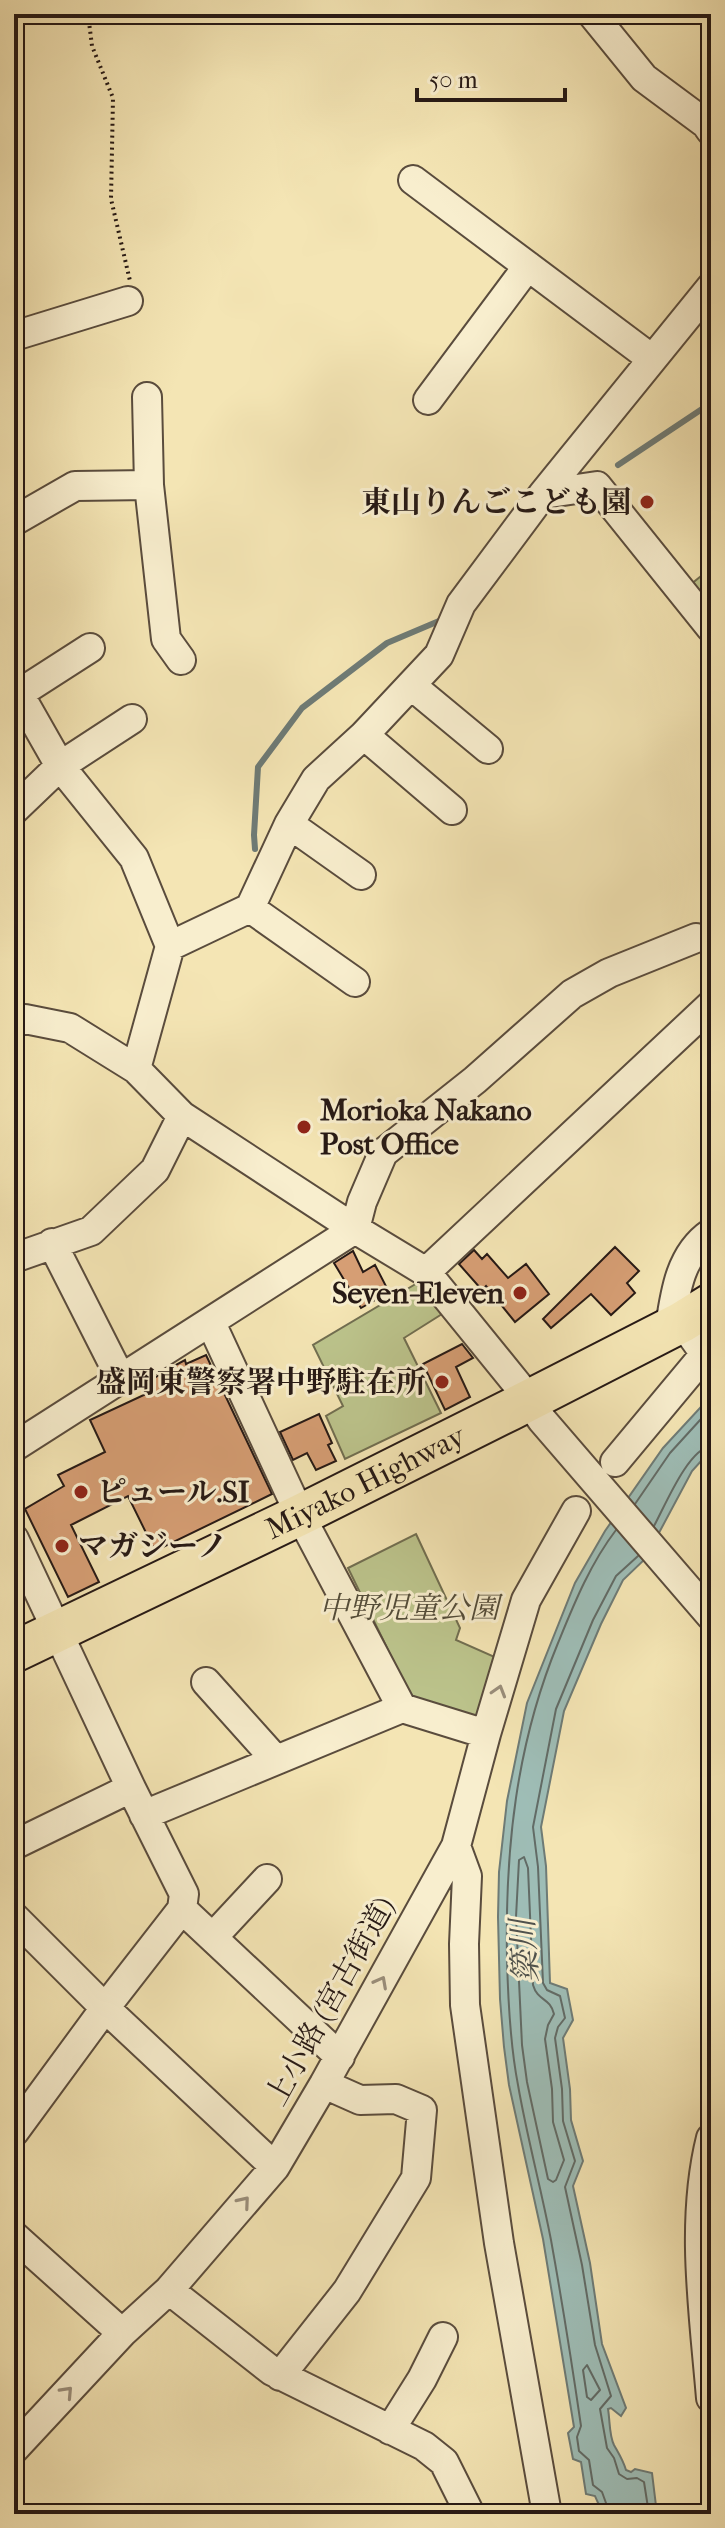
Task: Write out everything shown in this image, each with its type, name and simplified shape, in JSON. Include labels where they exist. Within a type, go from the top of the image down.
[{"type":"highway","name":"Miyako Highway","points":[[14,1652],[300,1515],[688,1317]]},
{"type":"street","points":[[592,14],[644,78],[711,131]]},
{"type":"street","points":[[413,180],[652,359]]},
{"type":"street","points":[[428,400],[528,266]]},
{"type":"street","points":[[170,946],[250,908],[289,824],[316,779],[364,735],[439,655],[461,604],[543,494],[711,287]]},
{"type":"street","points":[[14,336],[128,301]]},
{"type":"street","points":[[147,397],[149,485],[166,639],[181,660]]},
{"type":"street","points":[[14,521],[75,486],[149,485]]},
{"type":"street","points":[[543,494],[597,486],[711,628]]},
{"type":"street","points":[[90,648],[17,689],[60,766],[134,858],[170,946],[136,1069]]},
{"type":"street","points":[[412,686],[488,749]]},
{"type":"street","points":[[14,810],[60,766],[132,719]]},
{"type":"street","points":[[364,735],[452,810]]},
{"type":"street","points":[[289,824],[361,875]]},
{"type":"street","points":[[250,908],[355,982]]},
{"type":"street","points":[[14,1447],[355,1229],[362,1202],[383,1153],[475,1080],[572,994],[609,973],[706,937]]},
{"type":"street","points":[[426,1272],[711,1005]]},
{"type":"street","points":[[14,1021],[25,1019],[70,1028],[136,1069],[182,1116],[426,1272],[542,1420],[703,1606]]},
{"type":"street","points":[[14,1258],[91,1231],[155,1170],[182,1116]]},
{"type":"street","points":[[615,1462],[705,1354],[676,1287],[691,1254],[711,1233]]},
{"type":"street","points":[[52,1243],[121,1379]]},
{"type":"street","points":[[211,1323],[300,1515],[402,1708]]},
{"type":"street","name":"上小路 (宮古街道)","points":[[14,2449],[122,2333],[169,2290],[275,2167],[340,2057],[456,1846],[526,1600],[576,1511]]},
{"type":"street","points":[[14,1539],[184,1894],[182,1909],[14,2132]]},
{"type":"street","points":[[206,1682],[276,1760]]},
{"type":"street","points":[[144,1815],[402,1708],[486,1734]]},
{"type":"street","points":[[14,1845],[131,1788]]},
{"type":"street","points":[[456,1846],[467,1876],[465,2005],[499,2243],[547,2514]]},
{"type":"street","points":[[213,1937],[267,1879]]},
{"type":"street","points":[[182,1909],[340,2057]]},
{"type":"street","points":[[14,1917],[105,2008],[275,2167]]},
{"type":"street","points":[[280,2376],[347,2291],[416,2178],[422,2110],[396,2099],[360,2100],[324,2084]]},
{"type":"street","points":[[711,2138],[699,2233],[707,2305],[711,2398]]},
{"type":"street","points":[[14,2236],[122,2333]]},
{"type":"street","points":[[169,2290],[280,2376],[455,2458],[470,2514]]},
{"type":"street","points":[[390,2430],[422,2379],[443,2337]]},
{"type":"path","points":[[88,14],[92,46],[113,98],[111,199],[130,278],[128,301]]},
{"type":"green space","points":[[711,568],[711,612],[690,585]]},
{"type":"green space","points":[[419,1282],[442,1314],[404,1338],[441,1413],[345,1459],[326,1416],[343,1406],[313,1345]]},
{"type":"green space","name":"中野児童公園","points":[[416,1534],[460,1628],[456,1640],[497,1658],[479,1721],[411,1697],[348,1568]]},
{"type":"water","name":"簗川","points":[[711,1396],[711,1450],[692,1471],[645,1559],[623,1580],[564,1711],[541,1827],[546,1866],[550,1983],[567,1989],[573,2020],[563,2038],[571,2120],[583,2161],[573,2186],[590,2263],[602,2344],[626,2408],[621,2416],[608,2409],[610,2432],[626,2470],[652,2473],[657,2514],[603,2514],[595,2496],[586,2494],[581,2462],[573,2459],[568,2433],[574,2427],[543,2239],[509,2085],[500,1999],[499,1872],[507,1801],[527,1703],[575,1583],[605,1531],[663,1448]]},
{"type":"building","points":[[615,1247],[639,1271],[627,1283],[635,1293],[611,1315],[591,1294],[551,1328],[543,1319]]},
{"type":"building","name":"Seven-Eleven","points":[[474,1250],[482,1259],[487,1254],[508,1278],[526,1264],[549,1294],[515,1322],[486,1286],[482,1290],[459,1264]]},
{"type":"building","points":[[353,1251],[363,1272],[375,1265],[389,1292],[361,1308],[334,1263]]},
{"type":"building","name":"盛岡東警察署中野駐在所","points":[[462,1344],[473,1358],[456,1367],[470,1397],[445,1410],[423,1364]]},
{"type":"building","points":[[206,1355],[272,1494],[155,1551],[128,1496],[71,1525],[99,1582],[68,1597],[25,1509],[64,1486],[58,1475],[105,1452],[90,1420],[146,1394],[142,1386],[170,1368],[185,1360],[186,1364]]},
{"type":"building","points":[[319,1414],[336,1461],[316,1470],[307,1453],[293,1460],[280,1432]]},
{"type":"waterway","points":[[618,465],[711,403]]},
{"type":"waterway","points":[[255,849],[258,767],[302,708],[387,643],[439,621]]},
{"type":"place","name":"東山りんごこども園","points":[[647,502]]},
{"type":"place","name":"Morioka Nakano Post Office","points":[[304,1127]]},
{"type":"place","name":"Seven-Eleven","points":[[520,1293]]},
{"type":"place","name":"盛岡東警察署中野駐在所","points":[[442,1382]]},
{"type":"place","name":"ピュール.SI","points":[[81,1492]]},
{"type":"place","name":"マガジーノ","points":[[62,1546]]}]
